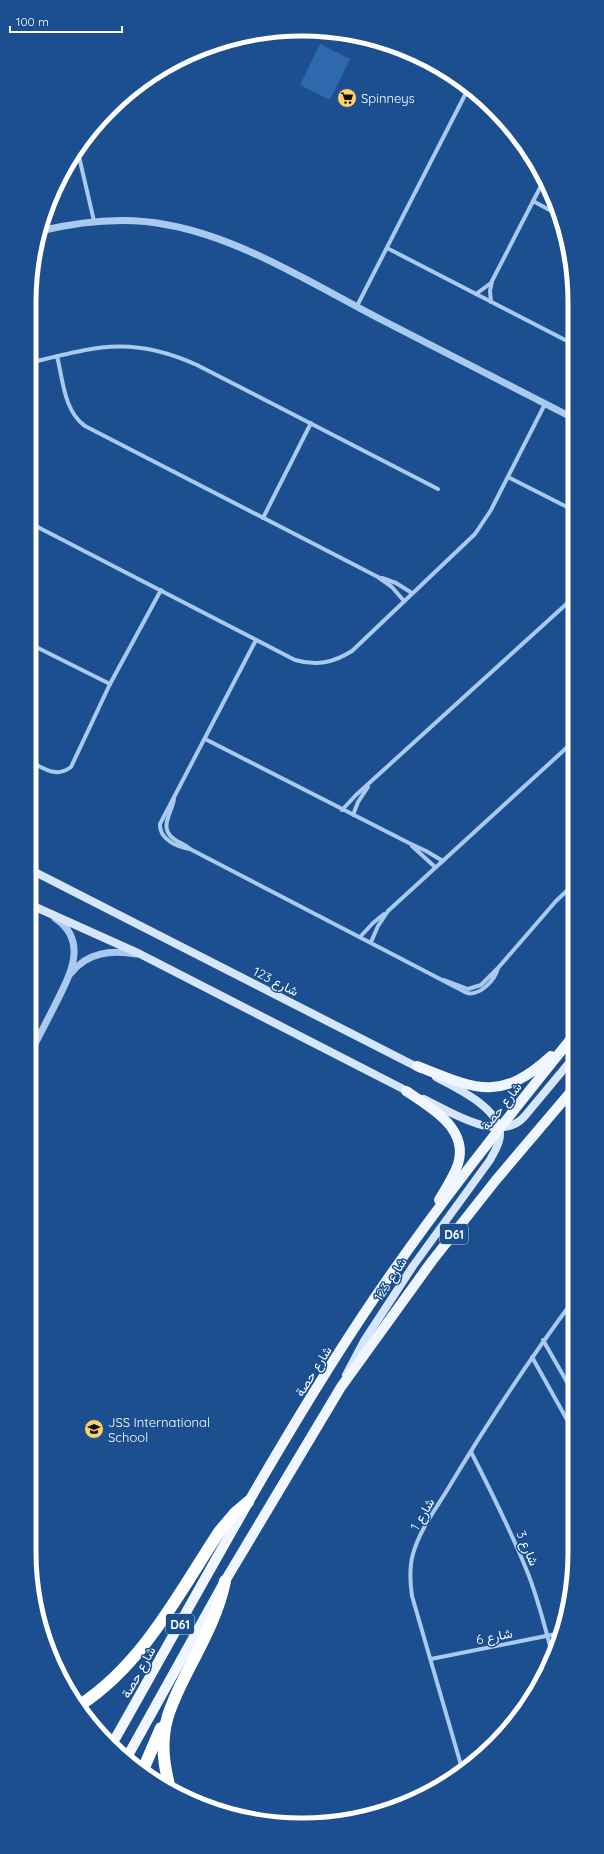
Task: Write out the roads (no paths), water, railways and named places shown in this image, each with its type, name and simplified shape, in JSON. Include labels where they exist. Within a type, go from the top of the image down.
[{"type":"highway","points":[[83,1703],[114,1678],[137,1655],[222,1528],[235,1513],[248,1502]]},
{"type":"highway","points":[[145,1766],[213,1619],[220,1601],[225,1581]]},
{"type":"highway","points":[[168,1713],[163,1749],[164,1764],[168,1781]]},
{"type":"main road","name":"شارع 123","points":[[36,873],[417,1066],[478,1101],[493,1117],[500,1128],[499,1143],[490,1160],[413,1266],[355,1356],[341,1387]]},
{"type":"main road","points":[[36,908],[140,954],[406,1091],[478,1124],[500,1128],[514,1125],[519,1122],[568,1064]]},
{"type":"main road","points":[[417,1066],[473,1087],[492,1088],[510,1084],[527,1076],[568,1039]]},
{"type":"main road","name":"شارع حصة","points":[[114,1740],[248,1502],[361,1318],[414,1243],[500,1128],[568,1042]]},
{"type":"main road","points":[[406,1091],[446,1120],[455,1133],[460,1154],[458,1164],[452,1178],[414,1243]]},
{"type":"main road","name":"D61","points":[[129,1754],[225,1581],[341,1387],[432,1261],[496,1180],[568,1095]]},
{"type":"street","points":[[357,306],[466,92]]},
{"type":"street","points":[[79,157],[94,221]]},
{"type":"street","points":[[492,302],[490,291],[492,281],[541,185]]},
{"type":"street","points":[[533,201],[552,211]]},
{"type":"street","points":[[46,230],[94,221],[118,220],[168,224],[222,240],[263,258],[568,416]]},
{"type":"street","points":[[387,248],[568,341]]},
{"type":"street","points":[[476,294],[492,281]]},
{"type":"street","points":[[36,361],[90,348],[118,346],[147,348],[161,351],[191,363],[438,489]]},
{"type":"street","points":[[57,356],[70,409],[79,422],[378,577],[396,583],[412,593]]},
{"type":"street","points":[[36,526],[295,660],[318,664],[330,662],[352,651],[404,600],[466,545],[484,522],[545,404]]},
{"type":"street","points":[[263,518],[311,423]]},
{"type":"street","points":[[508,477],[568,507]]},
{"type":"street","points":[[378,577],[404,600]]},
{"type":"street","points":[[36,765],[52,773],[59,773],[70,767],[110,684],[161,590]]},
{"type":"street","points":[[342,810],[356,795],[568,603]]},
{"type":"street","points":[[256,640],[174,799],[166,821],[166,828],[172,838],[190,849],[360,936],[467,993],[477,993],[483,988],[497,972],[498,968],[546,912],[568,890]]},
{"type":"street","points":[[36,647],[110,684]]},
{"type":"street","points":[[205,739],[342,810],[426,850],[442,861]]},
{"type":"street","points":[[360,936],[372,923],[388,911],[568,746]]},
{"type":"street","points":[[353,815],[361,795],[371,782]]},
{"type":"street","points":[[409,843],[435,867]]},
{"type":"street","points":[[371,942],[378,926],[388,911]]},
{"type":"street","points":[[36,1042],[70,975],[73,963],[74,951],[70,935],[61,922],[47,913]]},
{"type":"street","points":[[70,975],[80,964],[100,953],[116,952],[140,954]]},
{"type":"street","name":"شارع 1","points":[[461,1765],[432,1659],[412,1596],[410,1575],[413,1555],[424,1529],[471,1452],[543,1340],[568,1306]]},
{"type":"street","points":[[543,1340],[568,1384]]},
{"type":"street","points":[[532,1357],[568,1421]]},
{"type":"street","name":"شارع 3","points":[[471,1452],[516,1545],[541,1610],[551,1647]]},
{"type":"street","name":"شارع 6","points":[[432,1659],[555,1634]]},
{"type":"place","name":"Spinneys","points":[[347,98]]},
{"type":"place","name":"JSS International School","points":[[94,1429]]}]
